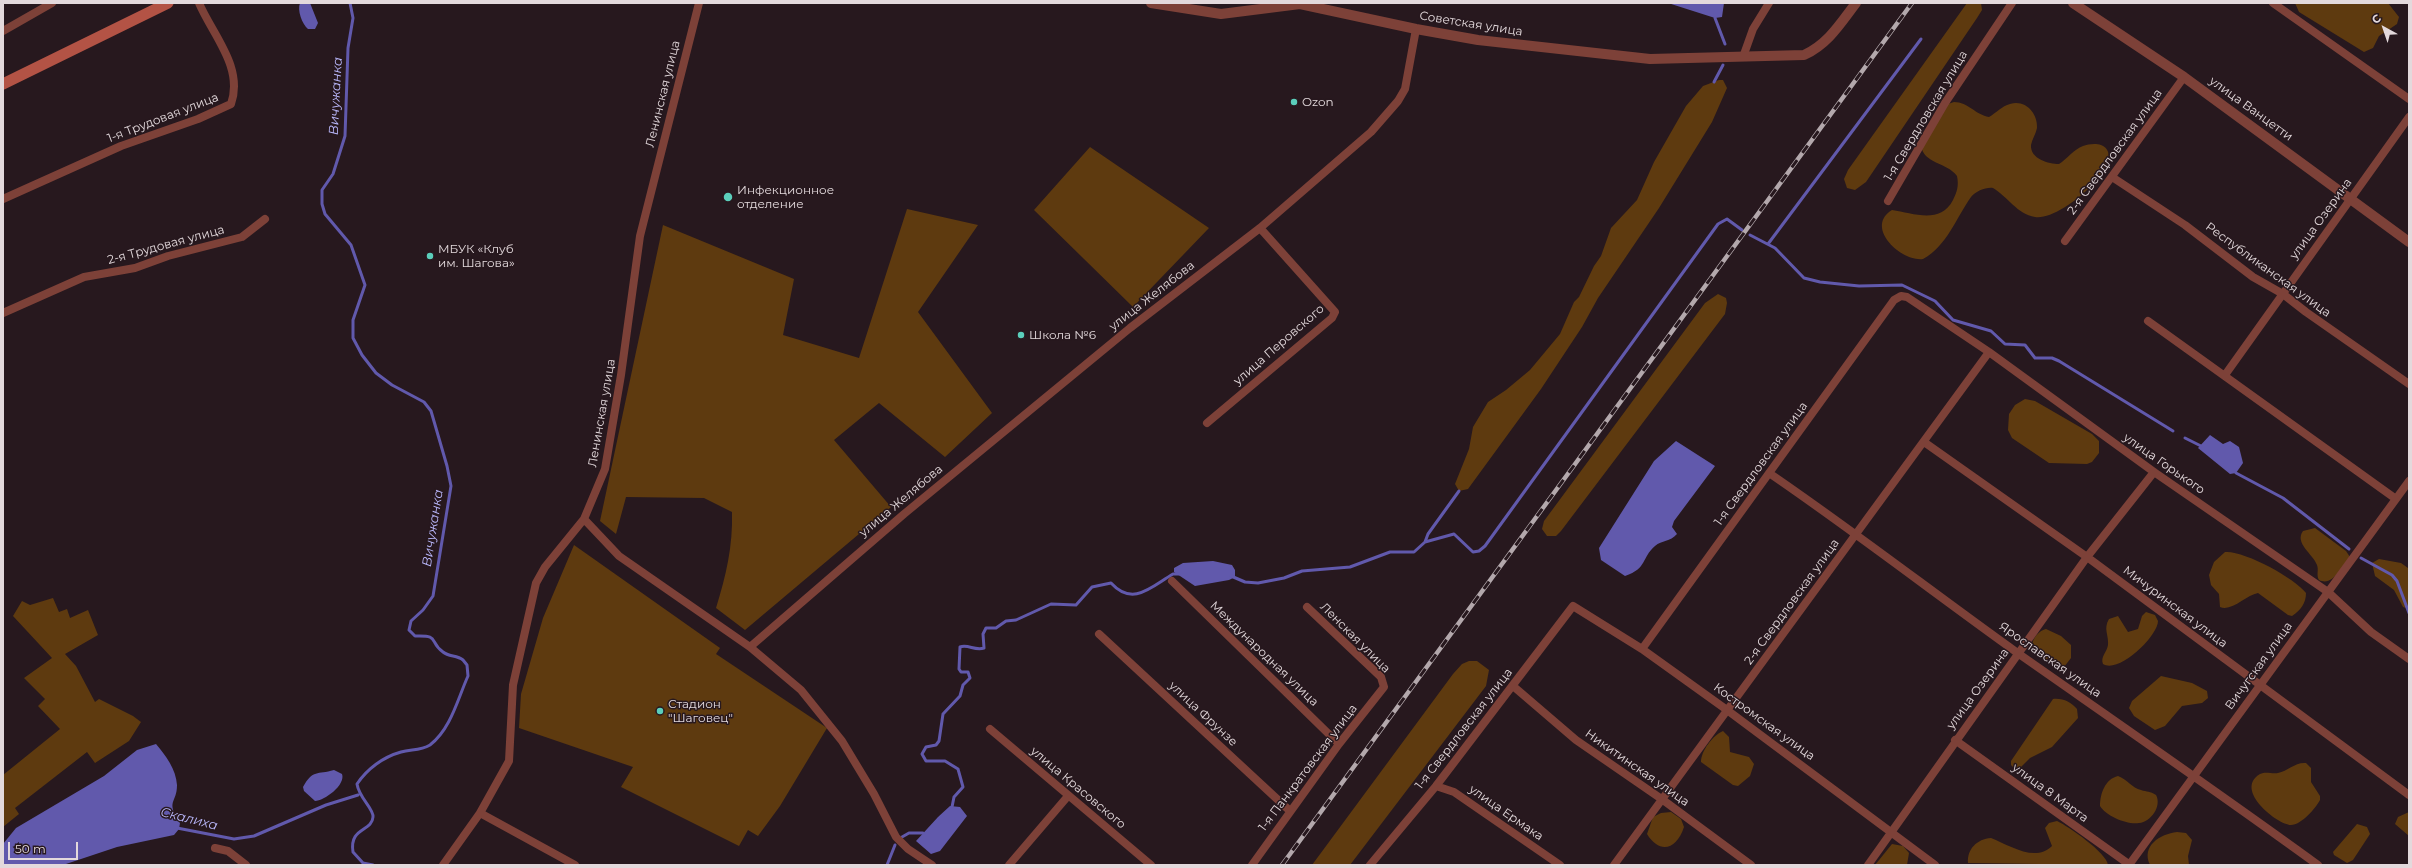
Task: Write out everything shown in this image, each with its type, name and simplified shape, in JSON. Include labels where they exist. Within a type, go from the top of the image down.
[{"type":"main road","points":[[3,84],[168,3]]},
{"type":"street","points":[[3,31],[52,3]]},
{"type":"street","name":"1-я Трудовая улица","points":[[3,199],[121,146],[198,119],[231,104],[234,88],[231,70],[220,41],[199,3]]},
{"type":"street","name":"Ленинская улица","points":[[443,865],[480,813],[509,761],[513,685],[536,582],[545,567],[584,519],[605,469],[621,374],[640,236],[699,3]]},
{"type":"street","name":"Советская улица","points":[[1151,3],[1221,14],[1300,4],[1416,29],[1483,40],[1650,59],[1791,57],[1804,55],[1819,48],[1830,38],[1856,3]]},
{"type":"street","points":[[1743,57],[1753,30],[1769,3]]},
{"type":"street","name":"1-я Свердловская улица","points":[[1888,201],[1945,103],[2012,3]]},
{"type":"street","name":"улица Ванцетти","points":[[2073,3],[2184,77],[2409,242]]},
{"type":"street","points":[[2274,3],[2409,98]]},
{"type":"street","name":"улица Желябова","points":[[750,647],[939,484],[1130,328],[1260,228],[1371,132],[1398,102],[1405,89],[1416,29]]},
{"type":"street","name":"2-я Свердловская улица","points":[[2065,241],[2184,77]]},
{"type":"street","name":"улица Озерина","points":[[2225,375],[2409,117]]},
{"type":"street","name":"Республиканская улица","points":[[2112,177],[2185,225],[2253,277],[2283,294],[2306,312],[2409,384]]},
{"type":"street","name":"2-я Трудовая улица","points":[[3,313],[84,277],[135,268],[168,256],[242,237],[265,219]]},
{"type":"street","name":"улица Перовского","points":[[1207,423],[1332,318],[1335,312],[1260,228]]},
{"type":"street","name":"1-я Свердловская улица","points":[[1642,649],[1894,300],[1901,296]]},
{"type":"street","name":"улица Горького","points":[[1901,296],[1907,297],[1989,352],[2154,472],[2328,592],[2371,632],[2409,659]]},
{"type":"street","points":[[2148,321],[2396,499]]},
{"type":"street","name":"2-я Свердловская улица","points":[[1614,865],[1989,352]]},
{"type":"street","name":"Мичуринская улица","points":[[1924,442],[2087,557],[2409,795]]},
{"type":"street","name":"улица Озерина","points":[[1868,865],[1889,832],[2087,557],[2154,472]]},
{"type":"street","name":"Ярославская улица","points":[[1769,473],[1857,534],[2019,653],[2194,775],[2318,865]]},
{"type":"street","name":"Вичугская улица","points":[[2129,865],[2409,480]]},
{"type":"street","points":[[584,519],[619,556],[750,647],[801,690],[842,741],[874,794],[896,837],[908,848],[932,865]]},
{"type":"street","name":"Международная улица","points":[[1172,581],[1339,744]]},
{"type":"street","name":"1-я Свердловская улица","points":[[1370,865],[1436,786],[1573,606]]},
{"type":"street","name":"Костромская улица","points":[[1573,606],[1642,649],[1727,710],[1935,865]]},
{"type":"street","name":"Ленская улица","points":[[1307,607],[1381,677],[1384,687]]},
{"type":"street","name":"улица Фрунзе","points":[[1099,634],[1290,811]]},
{"type":"street","name":"Никитинская улица","points":[[1513,686],[1576,740],[1663,800],[1750,865]]},
{"type":"street","name":"1-я Панкратовская улица","points":[[1252,865],[1339,744],[1384,687]]},
{"type":"street","name":"улица Красовского","points":[[990,729],[1151,865]]},
{"type":"street","name":"улица 8 Марта","points":[[1955,740],[2129,865]]},
{"type":"street","name":"улица Ермака","points":[[1436,786],[1454,792],[1560,865]]},
{"type":"street","points":[[1010,865],[1068,796]]},
{"type":"street","points":[[480,813],[575,865]]},
{"type":"street","points":[[215,848],[228,851],[246,865]]},
{"type":"shaded area","points":[[300,3],[310,3],[318,23],[315,29],[308,29],[304,24],[300,13]]},
{"type":"shaded area","points":[[1668,3],[1724,3],[1722,17],[1715,18]]},
{"type":"shaded area","points":[[1967,3],[1981,3],[1982,10],[1866,182],[1855,190],[1847,188],[1844,179],[1848,170]]},
{"type":"shaded area","points":[[2295,3],[2388,3],[2399,17],[2397,24],[2379,36],[2373,48],[2364,52],[2299,12]]},
{"type":"shaded area","points":[[1723,80],[1727,88],[1712,122],[1659,208],[1598,298],[1582,327],[1541,389],[1468,489],[1459,491],[1455,484],[1469,449],[1473,427],[1488,402],[1506,390],[1530,370],[1560,334],[1574,302],[1579,297],[1594,266],[1601,256],[1611,228],[1637,200],[1654,162],[1686,106],[1703,86]]},
{"type":"shaded area","points":[[1954,102],[1964,104],[1980,114],[1989,117],[2007,105],[2016,103],[2025,105],[2033,112],[2037,122],[2037,128],[2031,145],[2034,154],[2041,160],[2059,164],[2080,147],[2097,144],[2101,145],[2108,152],[2107,162],[2101,175],[2089,188],[2061,210],[2047,216],[2035,217],[2023,212],[1993,188],[1981,190],[1971,197],[1939,247],[1923,259],[1905,255],[1889,242],[1884,234],[1882,225],[1884,217],[1892,210],[1917,215],[1934,215],[1941,213],[1948,208],[1953,200],[1958,183],[1957,176],[1953,171],[1926,156],[1921,145],[1948,104]]},
{"type":"shaded area","points":[[1090,147],[1209,228],[1133,307],[1034,210]]},
{"type":"shaded area","points":[[907,209],[978,225],[918,312],[992,413],[945,457],[879,403],[834,440],[891,507],[745,630],[716,608],[728,561],[732,512],[704,498],[626,497],[616,534],[600,521],[663,225],[794,279],[783,335],[859,358]]},
{"type":"shaded area","points":[[1718,294],[1726,298],[1727,303],[1725,314],[1561,531],[1556,536],[1547,536],[1542,529],[1544,521],[1705,303]]},
{"type":"shaded area","points":[[2025,399],[2035,401],[2092,434],[2099,441],[2099,453],[2092,462],[2087,464],[2049,463],[2012,438],[2008,430],[2009,414],[2015,405]]},
{"type":"shaded area","points":[[2210,435],[2223,444],[2230,441],[2239,447],[2243,463],[2236,473],[2230,474],[2198,448]]},
{"type":"shaded area","points":[[1676,441],[1715,466],[1674,521],[1672,527],[1677,534],[1655,546],[1637,570],[1625,576],[1601,560],[1599,548],[1654,461]]},
{"type":"shaded area","points":[[2315,528],[2346,551],[2350,557],[2337,574],[2329,581],[2319,580],[2317,565],[2302,544],[2301,535],[2303,531]]},
{"type":"shaded area","name":"Стадион \"Шаговец\"","points":[[574,545],[720,648],[716,654],[827,728],[780,806],[758,836],[748,830],[739,846],[621,787],[633,767],[519,728],[521,694],[543,618]]},
{"type":"shaded area","points":[[2225,552],[2244,555],[2256,560],[2291,580],[2306,593],[2302,606],[2292,616],[2288,615],[2258,593],[2253,594],[2229,607],[2220,607],[2219,594],[2211,585],[2209,575],[2214,562]]},
{"type":"shaded area","points":[[2379,559],[2401,563],[2408,568],[2409,609],[2403,607],[2394,590],[2375,576],[2372,563]]},
{"type":"shaded area","points":[[1213,561],[1232,565],[1235,570],[1235,577],[1229,580],[1195,586],[1174,572],[1174,568],[1183,563]]},
{"type":"shaded area","points":[[53,598],[59,612],[67,609],[70,618],[88,610],[98,635],[65,654],[76,666],[95,702],[99,699],[133,716],[141,722],[129,741],[95,763],[87,752],[15,808],[19,814],[3,827],[3,775],[60,729],[38,706],[45,699],[24,678],[52,658],[13,616],[22,601],[30,605]]},
{"type":"shaded area","points":[[2146,612],[2155,615],[2158,621],[2156,628],[2145,644],[2127,659],[2118,664],[2110,666],[2103,664],[2102,659],[2108,645],[2106,626],[2109,619],[2118,616],[2128,632],[2138,629],[2142,616]]},
{"type":"shaded area","points":[[2046,629],[2061,636],[2071,645],[2071,658],[2064,667],[2049,662],[2033,652],[2033,641],[2040,632]]},
{"type":"shaded area","points":[[1469,661],[1477,661],[1489,670],[1486,686],[1350,865],[1312,865],[1453,674],[1462,664]]},
{"type":"shaded area","points":[[2161,676],[2192,683],[2207,691],[2208,698],[2202,703],[2182,706],[2165,726],[2155,730],[2134,716],[2129,708],[2132,701]]},
{"type":"shaded area","points":[[2053,699],[2063,700],[2072,704],[2077,709],[2078,718],[2052,747],[2030,758],[2017,771],[2011,765],[2011,761]]},
{"type":"shaded area","points":[[1723,731],[1729,737],[1730,752],[1749,757],[1754,764],[1750,776],[1738,786],[1733,785],[1701,762],[1705,748],[1715,736]]},
{"type":"shaded area","points":[[156,744],[170,763],[176,779],[177,791],[172,806],[180,823],[179,829],[174,835],[117,847],[63,865],[3,865],[3,844],[16,828],[104,776],[137,750]]},
{"type":"shaded area","points":[[2306,763],[2311,768],[2311,782],[2320,796],[2320,800],[2304,819],[2291,825],[2277,819],[2260,806],[2252,789],[2253,781],[2262,773],[2278,773],[2295,765]]},
{"type":"shaded area","points":[[334,770],[342,774],[341,783],[329,795],[315,801],[304,791],[303,787],[310,777]]},
{"type":"shaded area","points":[[2118,776],[2138,789],[2156,795],[2158,804],[2154,813],[2148,820],[2139,823],[2129,823],[2117,819],[2103,810],[2100,806],[2104,788],[2110,780]]},
{"type":"shaded area","points":[[950,806],[960,807],[967,816],[940,851],[931,854],[916,841]]},
{"type":"shaded area","points":[[1671,812],[1681,819],[1684,827],[1681,834],[1673,844],[1668,847],[1663,847],[1652,841],[1647,834],[1653,817],[1661,813]]},
{"type":"shaded area","points":[[2409,812],[2409,836],[2395,824],[2398,817]]},
{"type":"shaded area","points":[[2057,821],[2078,834],[2094,847],[2106,860],[2108,865],[1968,863],[1971,849],[1981,840],[1991,838],[2030,853],[2045,851],[2052,846],[2045,828],[2049,823]]},
{"type":"shaded area","points":[[2357,824],[2367,827],[2370,834],[2353,860],[2347,863],[2334,855],[2333,852]]},
{"type":"shaded area","points":[[2177,832],[2186,833],[2192,840],[2188,856],[2189,865],[2150,865],[2148,852],[2154,842],[2164,835]]},
{"type":"shaded area","points":[[1892,844],[1903,846],[1909,853],[1907,865],[1875,865]]},
{"type":"waterway","name":"Вичужанка","points":[[350,3],[353,18],[348,48],[345,136],[333,174],[322,190],[322,204],[325,214],[351,245],[365,285],[353,320],[353,338],[362,355],[376,373],[392,385],[424,402],[431,411],[447,466],[451,486],[433,596],[423,610],[411,621],[409,630],[415,636],[431,638],[443,652],[463,660],[467,665],[468,676],[449,722],[430,745],[419,749],[394,754],[382,760],[357,784],[360,794],[371,810],[373,817],[372,822],[354,838],[353,852],[363,863],[373,865]]},
{"type":"waterway","points":[[1715,18],[1725,44]]},
{"type":"waterway","points":[[1768,244],[1921,39]]},
{"type":"waterway","points":[[1714,82],[1723,65]]},
{"type":"waterway","points":[[1231,576],[1245,582],[1258,583],[1284,578],[1302,571],[1350,567],[1390,552],[1414,552],[1425,542],[1454,534],[1473,552],[1479,551],[1485,546],[1718,224],[1727,219],[1742,230]]},
{"type":"waterway","points":[[1750,235],[1775,248],[1804,278],[1820,282],[1859,286],[1902,285],[1935,301],[1953,320],[1991,331],[2005,344],[2025,345],[2035,358],[2052,358],[2059,361],[2173,431]]},
{"type":"waterway","points":[[2185,438],[2201,446]]},
{"type":"waterway","points":[[2236,473],[2283,498],[2349,549]]},
{"type":"waterway","points":[[1425,542],[1428,534],[1459,491]]},
{"type":"waterway","points":[[2361,558],[2392,575],[2397,581],[2409,613]]},
{"type":"waterway","points":[[952,807],[954,797],[963,787],[958,769],[945,761],[926,761],[922,754],[926,747],[936,745],[939,741],[943,714],[960,696],[963,685],[970,678],[968,672],[961,672],[959,669],[960,647],[966,646],[978,649],[984,648],[983,634],[986,628],[996,628],[1006,621],[1016,620],[1051,604],[1076,605],[1092,587],[1111,583],[1119,590],[1127,594],[1134,594],[1150,589],[1173,574],[1179,574]]},
{"type":"waterway","name":"Скалиха","points":[[177,828],[234,839],[254,836],[326,805],[358,795]]},
{"type":"waterway","points":[[902,837],[909,833],[923,833]]},
{"type":"waterway","points":[[887,865],[895,845]]},
{"type":"railway","points":[[1282,865],[1912,3]]},
{"type":"place","name":"Ozon","points":[[1294,102]]},
{"type":"place","name":"Инфекционное отделение","points":[[728,197]]},
{"type":"place","name":"МБУК «Клуб им. Шагова»","points":[[430,256]]},
{"type":"place","name":"Школа №6","points":[[1021,335]]},
{"type":"place","name":"Стадион \"Шаговец\"","points":[[660,711]]}]
